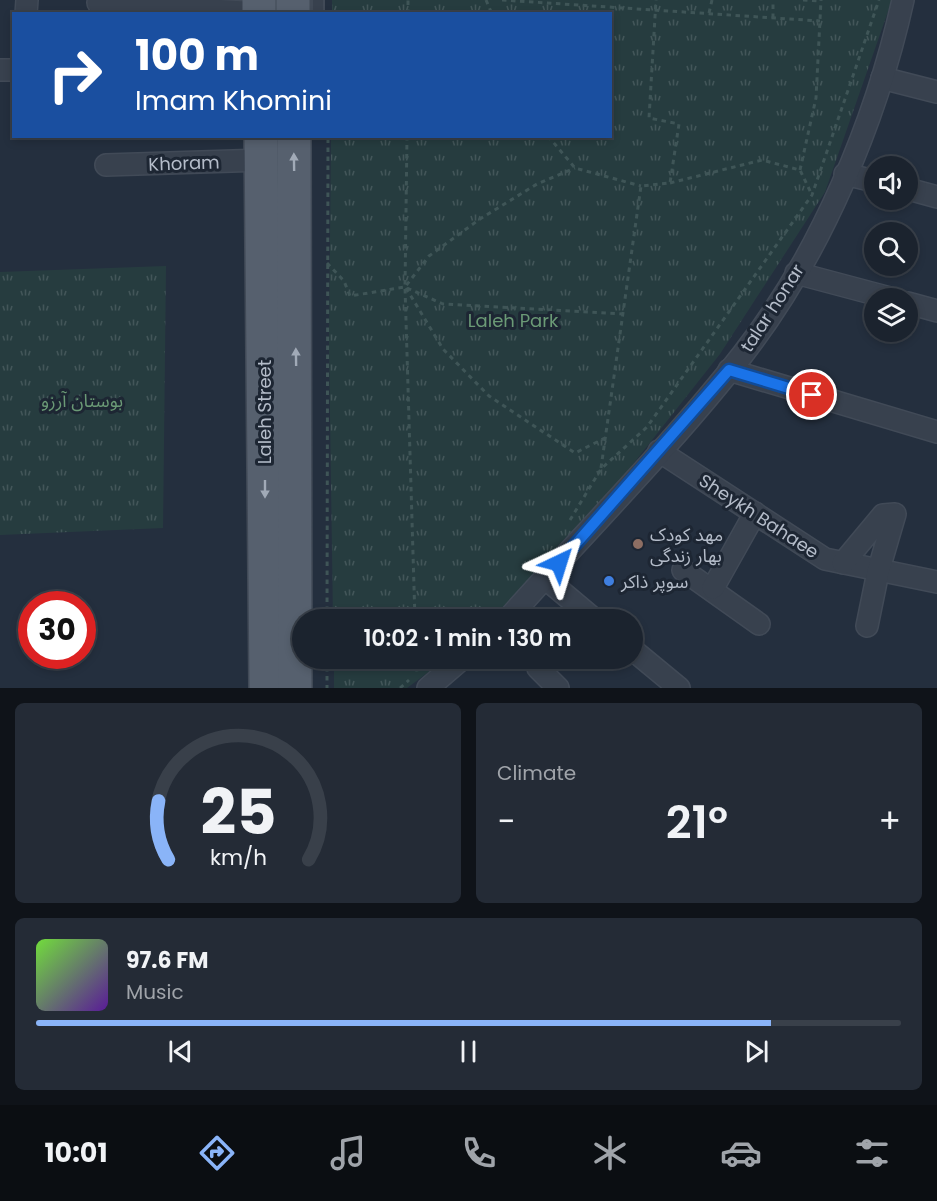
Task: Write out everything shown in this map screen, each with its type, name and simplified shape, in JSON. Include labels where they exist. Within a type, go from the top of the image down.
[{"type":"main road","name":"Laleh Street","points":[[294,138],[296,609]]},
{"type":"main road","name":"Laleh Street","points":[[261,148],[266,688]]},
{"type":"main road","points":[[262,204],[273,215],[274,391],[283,399],[291,398],[296,391]]},
{"type":"main road","points":[[264,444],[277,436],[287,444],[286,607],[292,622]]},
{"type":"main road","name":"Laleh Street","points":[[295,669],[295,688]]},
{"type":"street","name":"talar honar","points":[[517,609],[729,370],[743,353],[796,273],[846,174],[882,78],[903,0]]},
{"type":"street","points":[[98,3],[243,12]]},
{"type":"street","points":[[882,78],[937,92]]},
{"type":"street","name":"Khoram","points":[[106,165],[261,148]]},
{"type":"street","points":[[846,174],[864,178]]},
{"type":"street","points":[[918,192],[937,197]]},
{"type":"street","points":[[796,273],[864,291]]},
{"type":"street","points":[[918,306],[937,311]]},
{"type":"street","points":[[729,370],[937,432]]},
{"type":"street","name":"Sheykh Bahaee","points":[[658,451],[825,559],[878,572],[937,582]]},
{"type":"street","points":[[713,588],[754,513]]},
{"type":"street","points":[[843,563],[883,515],[896,514],[878,572],[867,626]]},
{"type":"street","points":[[683,570],[713,588],[759,624]]},
{"type":"street","points":[[544,578],[582,609]]},
{"type":"street","points":[[643,658],[679,688]]},
{"type":"street","points":[[422,681],[443,669]]},
{"type":"street","points":[[539,669],[558,688]]},
{"type":"path","points":[[502,0],[820,21]]},
{"type":"path","points":[[656,0],[649,118],[679,124],[670,183]]},
{"type":"path","points":[[709,13],[712,0]]},
{"type":"path","points":[[773,0],[773,18]]},
{"type":"path","points":[[804,0],[821,1],[816,98],[800,170],[812,195]]},
{"type":"path","points":[[641,186],[601,469],[647,428],[812,195],[879,0]]},
{"type":"path","points":[[327,609],[328,138]]},
{"type":"path","points":[[407,138],[405,287],[415,609]]},
{"type":"path","points":[[550,138],[575,168],[641,186],[670,183],[762,160],[800,170]]},
{"type":"path","points":[[405,287],[429,256],[480,219],[537,184],[575,168]]},
{"type":"path","points":[[326,262],[344,281],[350,296],[405,287],[443,303],[623,314]]},
{"type":"path","points":[[405,287],[443,349],[489,396],[575,453],[605,438]]},
{"type":"path","points":[[327,669],[327,688]]},
{"type":"green space","name":"Laleh Park","points":[[332,0],[892,0],[825,192],[720,354],[618,483],[506,609],[333,609],[329,346],[331,138],[612,138],[612,12],[332,12]]},
{"type":"green space","name":"بوستان آرزو","points":[[166,266],[163,528],[0,535],[0,272]]},
{"type":"green space","points":[[334,669],[433,669],[407,688],[334,688]]},
{"type":"place","name":"مهد کودک بهار زندگی","points":[[638,544]]},
{"type":"place","name":"سوپر ذاکر","points":[[609,581]]},
{"type":"route","points":[[559,563],[729,370],[812,395]]}]
